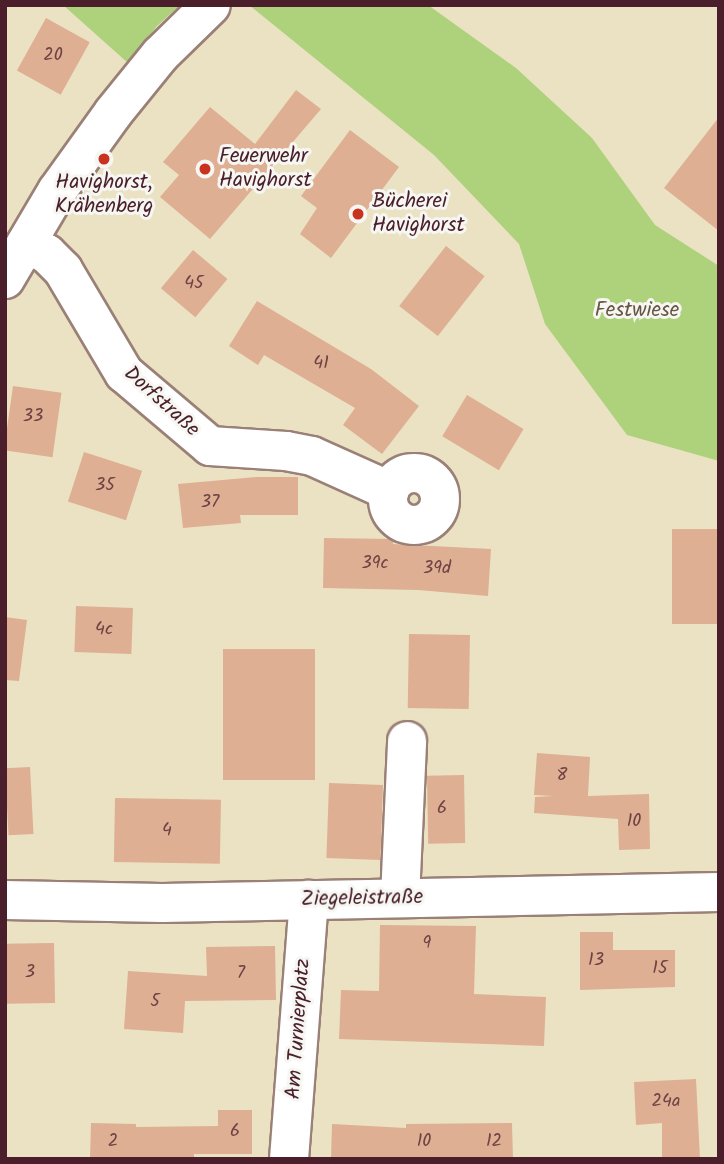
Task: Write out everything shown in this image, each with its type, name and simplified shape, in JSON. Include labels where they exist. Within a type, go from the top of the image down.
[{"type":"street","points":[[5,279],[57,191],[113,113],[160,55],[211,5]]},
{"type":"street","name":"Dorfstraße","points":[[26,244],[47,254],[63,271],[124,373],[210,446],[286,451],[312,456],[390,491]]},
{"type":"street","points":[[400,898],[407,741]]},
{"type":"street","name":"Ziegeleistraße","points":[[5,901],[162,903],[719,892]]},
{"type":"street","name":"Am Turnierplatz","points":[[289,1159],[309,900]]},
{"type":"green space","points":[[63,5],[180,5],[157,26],[128,63]]},
{"type":"green space","name":"Festwiese","points":[[249,5],[428,5],[516,68],[592,138],[655,225],[719,266],[719,461],[627,435],[545,324],[519,244],[434,155]]},
{"type":"building","points":[[46,18],[90,42],[61,95],[17,70]]},
{"type":"building","name":"Feuerwehr Havighorst","points":[[296,90],[321,109],[210,239],[160,197],[179,175],[163,162],[210,107],[255,144]]},
{"type":"building","points":[[719,117],[719,231],[664,188]]},
{"type":"building","points":[[350,130],[399,167],[331,258],[300,234],[317,208],[301,196]]},
{"type":"building","points":[[446,246],[485,276],[438,336],[399,306]]},
{"type":"building","points":[[193,250],[227,279],[195,317],[161,288]]},
{"type":"building","points":[[257,301],[371,369],[419,406],[382,454],[343,425],[355,408],[264,355],[258,365],[229,346]]},
{"type":"building","points":[[13,386],[62,393],[52,457],[5,451]]},
{"type":"building","points":[[467,395],[524,429],[499,470],[442,436]]},
{"type":"building","points":[[84,452],[142,471],[126,520],[68,501]]},
{"type":"building","points":[[257,477],[298,477],[298,515],[240,515],[241,523],[183,528],[178,484]]},
{"type":"building","points":[[672,529],[719,529],[719,624],[672,624]]},
{"type":"building","points":[[324,538],[393,539],[393,544],[491,549],[488,596],[418,590],[323,588]]},
{"type":"building","points":[[76,606],[133,608],[131,654],[74,652]]},
{"type":"building","points":[[5,617],[27,620],[19,681],[5,680]]},
{"type":"building","points":[[409,634],[470,635],[469,709],[408,708]]},
{"type":"building","points":[[223,649],[315,649],[315,780],[223,780]]},
{"type":"building","points":[[537,753],[590,757],[588,796],[649,794],[650,849],[619,850],[618,819],[534,813],[535,797],[553,796],[534,795]]},
{"type":"building","points":[[30,767],[34,834],[9,835],[5,768]]},
{"type":"building","points":[[464,775],[465,843],[428,844],[427,776]]},
{"type":"building","points":[[329,783],[383,785],[380,860],[326,858]]},
{"type":"building","points":[[115,798],[221,800],[220,864],[114,862]]},
{"type":"building","points":[[380,925],[476,926],[474,994],[546,997],[544,1046],[339,1039],[341,990],[379,991]]},
{"type":"building","points":[[580,932],[613,932],[613,950],[675,950],[675,987],[580,990]]},
{"type":"building","points":[[54,943],[55,1003],[6,1004],[5,944]]},
{"type":"building","points":[[275,946],[276,1000],[185,1001],[183,1033],[124,1029],[128,971],[207,976],[206,947]]},
{"type":"building","points":[[696,1079],[700,1159],[662,1159],[662,1123],[636,1125],[634,1082]]},
{"type":"building","points":[[218,1110],[252,1110],[252,1154],[194,1154],[194,1159],[90,1159],[91,1123],[136,1124],[136,1127],[218,1126]]},
{"type":"building","points":[[512,1123],[513,1159],[331,1159],[332,1124],[406,1128],[406,1124]]},
{"type":"place","name":"Havighorst, Krähenberg","points":[[104,159]]},
{"type":"place","name":"Feuerwehr Havighorst","points":[[205,169]]},
{"type":"place","name":"Bücherei Havighorst","points":[[358,214]]}]
